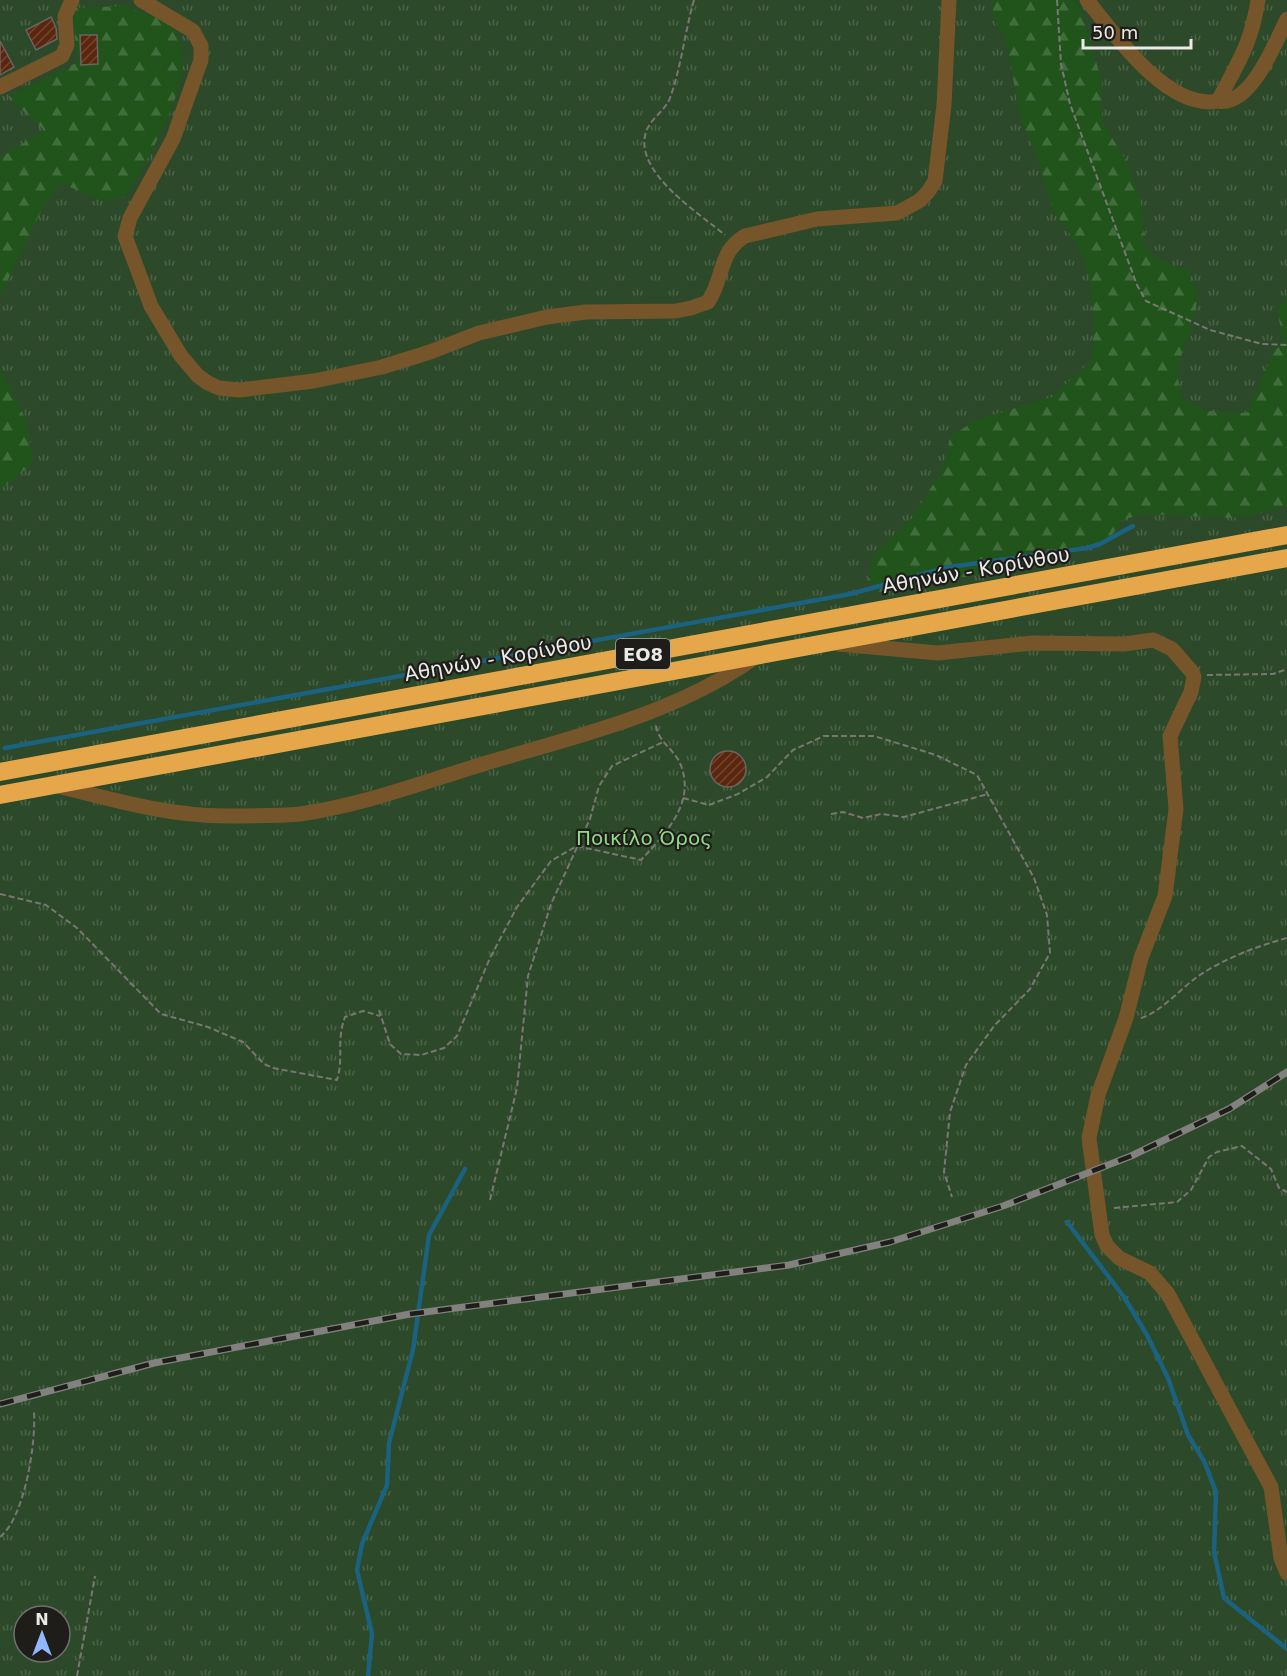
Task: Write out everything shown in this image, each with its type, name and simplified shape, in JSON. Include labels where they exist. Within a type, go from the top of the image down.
[{"type":"highway","name":"Αθηνών - Κορίνθου","points":[[3,770],[1287,535]]},
{"type":"highway","name":"ΕΟ8","points":[[0,795],[1287,558]]},
{"type":"street","points":[[0,87],[62,56],[67,45],[65,16],[72,0]]},
{"type":"street","points":[[141,0],[193,31],[201,46],[201,60],[173,139],[129,218],[126,242],[151,306],[167,334],[198,376],[219,388],[240,390],[314,381],[382,367],[479,333],[564,314],[691,308],[708,302],[712,296],[724,257],[734,243],[756,232],[807,221],[897,213],[919,201],[935,181],[944,105],[949,0]]},
{"type":"street","points":[[1087,0],[1114,34],[1160,80],[1196,102],[1228,103],[1238,98],[1250,86],[1287,19]]},
{"type":"street","points":[[1218,101],[1245,54],[1254,30],[1258,0]]},
{"type":"street","points":[[828,643],[938,653],[1032,643],[1124,644],[1153,640],[1172,650],[1189,666],[1194,677],[1185,708],[1170,736],[1169,760],[1176,809],[1165,896],[1141,957],[1126,1018],[1090,1127],[1091,1164],[1098,1210],[1107,1246],[1119,1258],[1150,1274],[1177,1308],[1271,1487],[1281,1558],[1287,1573]]},
{"type":"street","points":[[55,785],[117,801],[192,814],[227,816],[299,814],[359,801],[652,712],[716,682],[758,656]]},
{"type":"path","points":[[694,0],[669,100],[646,130],[643,146],[656,174],[693,212],[734,243]]},
{"type":"path","points":[[1057,0],[1061,64],[1070,104],[1137,285],[1146,301],[1234,338],[1262,344],[1287,345]]},
{"type":"path","points":[[1194,677],[1217,674],[1273,674],[1287,669]]},
{"type":"path","points":[[378,1010],[390,1044],[401,1054],[421,1055],[444,1048],[457,1036],[490,958],[517,907],[551,861],[577,846],[641,860],[680,814],[685,786],[679,761],[658,736],[652,712]]},
{"type":"path","points":[[683,798],[709,805],[738,794],[766,777],[793,750],[824,736],[874,736],[936,755],[977,775],[1034,878],[1047,915],[1050,953],[1030,989],[994,1026],[966,1065],[950,1112],[944,1172],[952,1197]]},
{"type":"path","points":[[490,1200],[517,1088],[528,976],[551,904],[590,819],[600,786],[612,766],[663,742]]},
{"type":"path","points":[[831,814],[843,813],[863,818],[881,814],[904,817],[988,794]]},
{"type":"path","points":[[0,894],[46,905],[77,928],[160,1014],[233,1037],[243,1042],[264,1064],[273,1068],[337,1080],[341,1066],[338,1046],[345,1017],[363,1011],[380,1016]]},
{"type":"path","points":[[1126,1018],[1143,1018],[1214,967],[1287,938]]},
{"type":"path","points":[[1098,1210],[1177,1202],[1191,1190],[1209,1157],[1217,1152],[1242,1146],[1271,1169],[1279,1188],[1287,1192]]},
{"type":"path","points":[[0,1537],[9,1528],[32,1464],[34,1412]]},
{"type":"path","points":[[76,1676],[95,1576]]},
{"type":"green space","name":"Ποικίλο Όρος","points":[[0,0],[1287,0],[1287,1676],[0,1676]]},
{"type":"green space","points":[[992,0],[1075,0],[1081,10],[1102,82],[1102,122],[1126,160],[1141,202],[1145,248],[1169,264],[1188,270],[1198,296],[1189,335],[1176,369],[1182,399],[1208,411],[1247,413],[1272,355],[1283,341],[1278,314],[1287,295],[1287,505],[1276,510],[1234,518],[1141,514],[1123,520],[1108,540],[1064,550],[1038,548],[1009,565],[974,576],[940,579],[910,589],[877,592],[869,579],[873,556],[912,518],[944,467],[950,437],[976,420],[1052,397],[1091,361],[1094,329],[1090,279],[1078,246],[1053,210],[1036,154],[1019,114],[1008,48],[993,15]]},
{"type":"green space","points":[[125,6],[167,23],[181,43],[182,64],[178,88],[170,112],[126,197],[104,201],[60,183],[40,213],[0,296],[0,158],[44,130],[8,97],[78,62],[72,8]]},
{"type":"green space","points":[[0,369],[26,420],[33,463],[0,490]]},
{"type":"building","points":[[51,17],[56,28],[57,39],[36,50],[26,30]]},
{"type":"building","points":[[80,35],[97,35],[98,64],[81,65]]},
{"type":"building","points":[[0,41],[14,67],[0,75]]},
{"type":"building","points":[[728,751],[741,756],[746,769],[741,782],[728,787],[715,782],[710,769],[715,756]]},
{"type":"waterway","points":[[5,748],[850,594],[949,567],[1087,548],[1100,544],[1133,526]]},
{"type":"waterway","points":[[368,1676],[372,1634],[357,1570],[362,1544],[387,1485],[389,1443],[413,1350],[429,1235],[465,1169]]},
{"type":"waterway","points":[[1067,1222],[1124,1297],[1147,1335],[1168,1378],[1188,1435],[1204,1461],[1216,1492],[1214,1552],[1224,1598],[1287,1649]]},
{"type":"railway","points":[[0,1404],[154,1363],[410,1314],[789,1265],[890,1242],[1003,1206],[1131,1156],[1229,1109],[1287,1072]]}]
